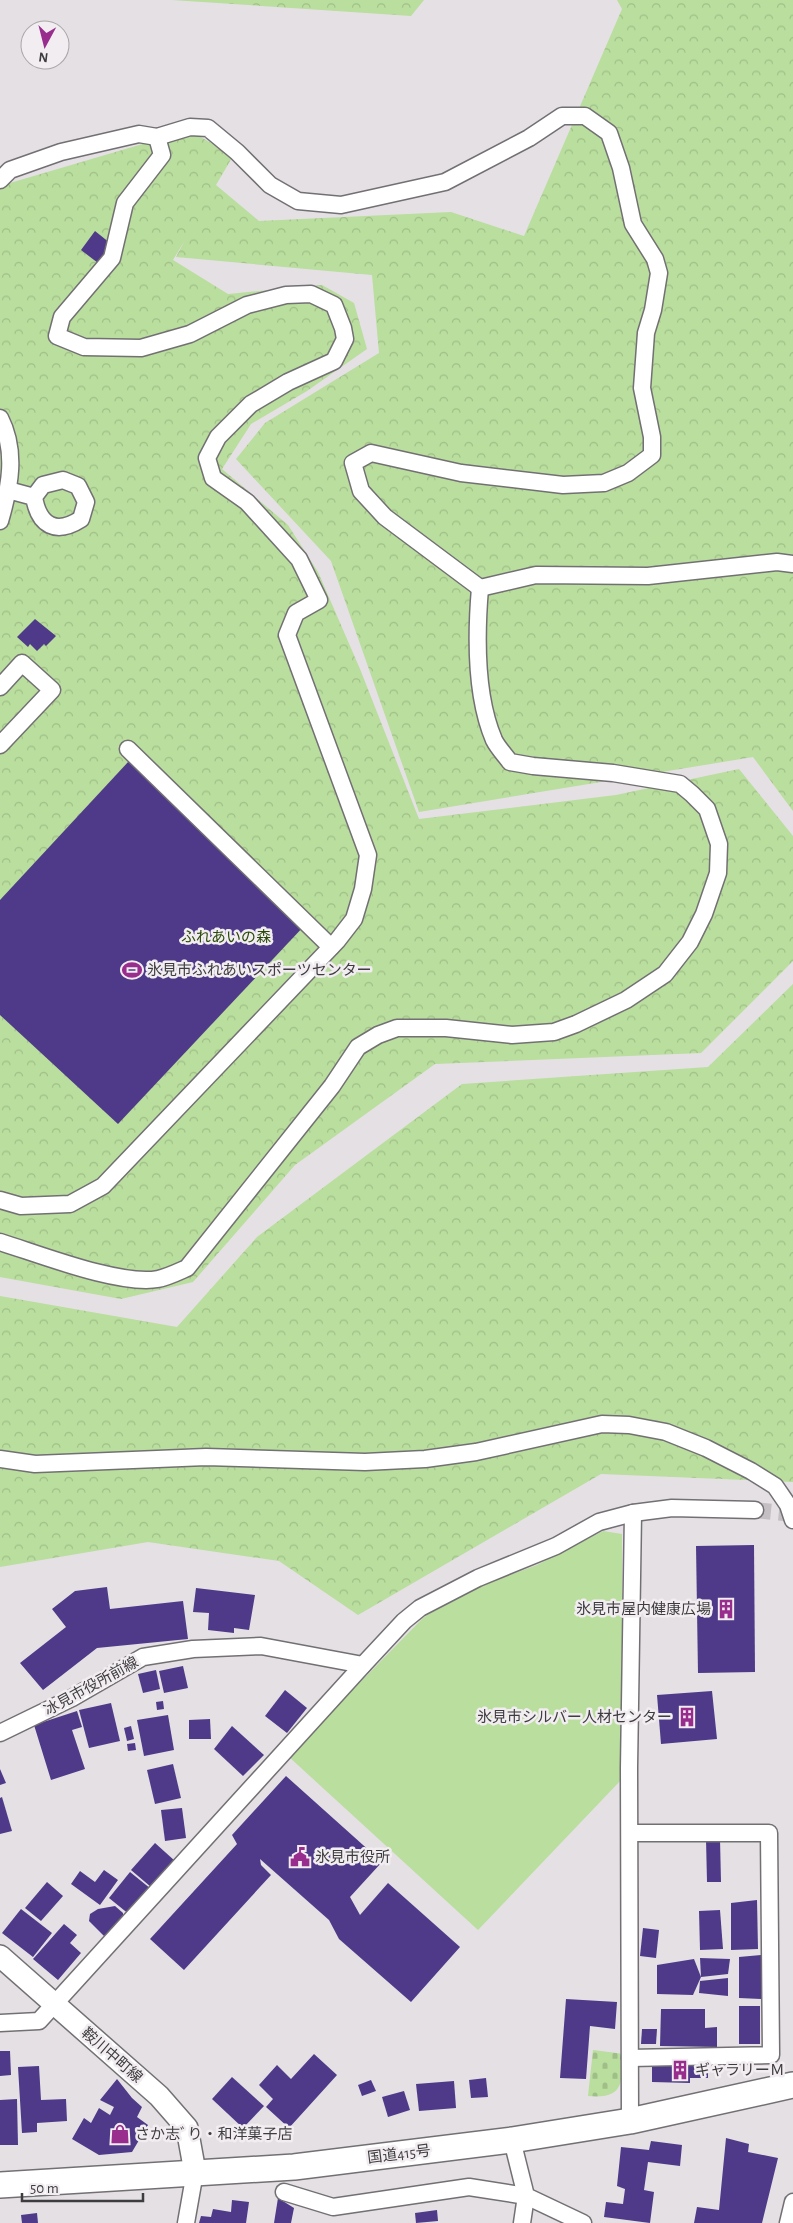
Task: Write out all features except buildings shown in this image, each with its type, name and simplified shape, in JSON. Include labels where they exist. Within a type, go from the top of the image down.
[{"type":"highway","name":"国道415号","points":[[0,2185],[294,2167],[512,2140],[630,2121],[793,2085]]},
{"type":"main road","name":"鞍川中町線","points":[[0,1956],[54,2006],[159,2096],[187,2128],[195,2172]]},
{"type":"street","points":[[0,180],[10,170],[62,152],[139,134],[157,137],[190,127],[208,128],[237,152],[270,184],[298,201],[341,205],[445,182],[529,138],[562,116],[585,116],[609,133],[621,168],[633,224],[655,259],[659,273],[653,310],[646,332],[642,388],[652,437],[652,455],[628,473],[604,483],[563,485],[461,473],[371,453],[353,463],[361,491],[386,517],[480,588]]},
{"type":"street","points":[[0,1200],[21,1206],[70,1204],[102,1186],[331,947],[354,919],[363,889],[368,855],[287,635],[296,613],[319,600],[299,559],[247,502],[213,478],[207,458],[218,437],[251,404],[288,382],[334,361],[345,339],[344,328],[334,305],[311,294],[286,295],[247,305],[190,334],[141,348],[84,347],[57,336],[62,317],[112,258],[125,203],[162,155],[157,137]]},
{"type":"street","points":[[0,418],[7,431],[12,466],[0,521]]},
{"type":"street","points":[[8,490],[34,497]]},
{"type":"street","points":[[480,588],[536,575],[648,576],[777,562],[793,564]]},
{"type":"street","points":[[0,1242],[99,1273],[134,1279],[158,1279],[187,1268],[332,1086],[358,1047],[378,1035],[397,1028],[446,1028],[512,1035],[554,1032],[576,1024],[626,1000],[665,974],[690,942],[704,914],[718,873],[719,844],[707,809],[680,784],[613,773],[533,766],[510,762],[495,742],[482,699],[478,621],[480,588]]},
{"type":"street","points":[[0,687],[22,663],[52,690],[0,745]]},
{"type":"street","points":[[128,749],[331,947]]},
{"type":"street","points":[[0,1459],[35,1464],[206,1457],[365,1462],[417,1460],[476,1452],[602,1424],[629,1425],[666,1432],[706,1448],[751,1471],[775,1486],[788,1505],[793,1520]]},
{"type":"street","points":[[0,2023],[39,2021],[363,1665],[404,1621],[420,1608],[478,1578],[556,1546],[600,1522],[633,1513],[672,1508],[755,1510]]},
{"type":"street","points":[[630,2121],[633,1513]]},
{"type":"street","name":"冰見市役所前線","points":[[0,1733],[72,1698],[143,1657],[193,1649],[261,1646],[363,1665]]},
{"type":"street","points":[[630,1833],[769,1833],[771,2055],[630,2058]]},
{"type":"street","points":[[512,2140],[526,2196],[522,2223]]},
{"type":"street","points":[[186,2223],[195,2172]]},
{"type":"street","points":[[284,2192],[333,2207],[469,2187],[526,2196],[584,2223]]},
{"type":"street","points":[[788,2223],[793,2202]]},
{"type":"green space","points":[[172,0],[424,0],[411,16]]},
{"type":"green space","name":"ふれあいの森","points":[[617,0],[793,0],[793,811],[753,757],[419,812],[331,561],[236,459],[265,423],[379,353],[372,275],[176,257],[185,240],[173,260],[228,294],[322,285],[354,303],[367,349],[307,391],[251,424],[222,469],[288,525],[318,572],[360,669],[419,819],[616,795],[739,769],[793,836],[793,961],[701,1053],[435,1064],[295,1165],[193,1282],[121,1299],[0,1277],[0,179],[10,183],[146,143],[194,133],[233,156],[216,185],[259,221],[451,212],[524,236],[622,9]]},
{"type":"green space","points":[[793,984],[793,1482],[601,1474],[358,1615],[279,1561],[148,1542],[0,1567],[0,1296],[177,1327],[257,1237],[462,1084],[708,1067]]},
{"type":"green space","points":[[603,1531],[622,1534],[622,1779],[478,1930],[288,1756],[423,1618],[458,1594],[537,1565]]},
{"type":"green space","points":[[593,2050],[624,2054],[621,2081],[614,2092],[608,2095],[588,2096]]},
{"type":"tunnel","points":[[755,1510],[793,1514]]},
{"type":"place","name":"氷見市ふれあいスポーツセンター","points":[[132,970]]},
{"type":"place","name":"氷見市屋内健康広場","points":[[726,1609]]},
{"type":"place","name":"氷見市シルバー人材センター","points":[[687,1717]]},
{"type":"place","name":"氷見市役所","points":[[300,1857]]},
{"type":"place","name":"ギャラリーＭ","points":[[680,2070]]},
{"type":"place","name":"さか志ﾞり・和洋菓子店","points":[[120,2134]]}]
